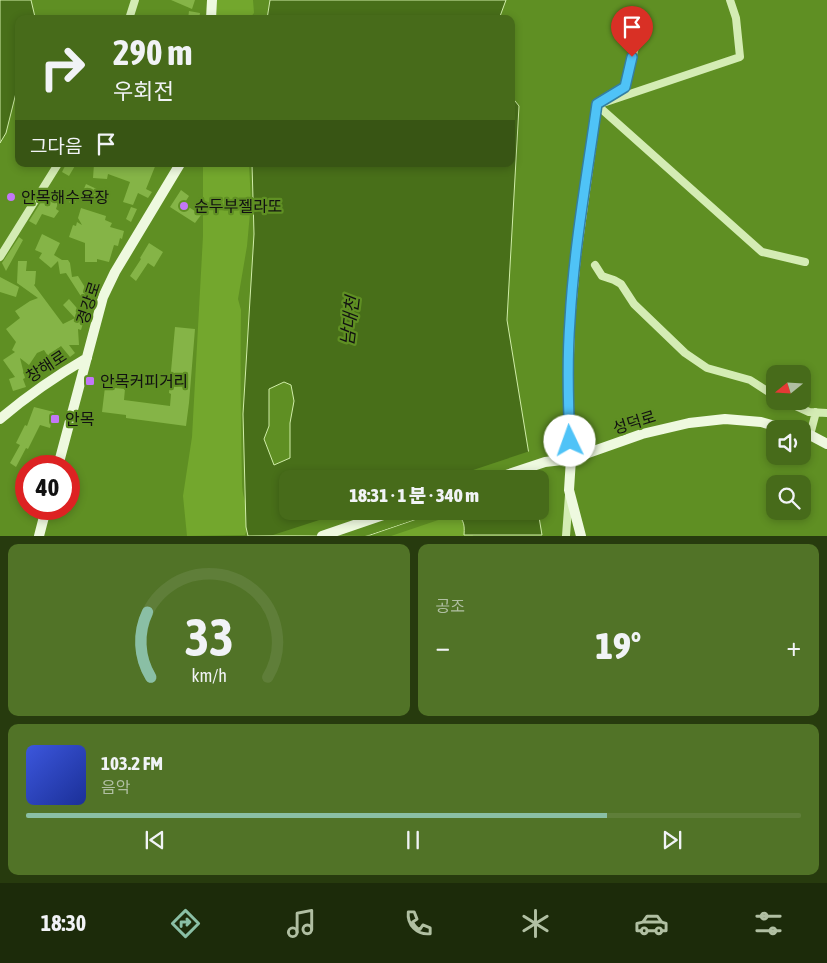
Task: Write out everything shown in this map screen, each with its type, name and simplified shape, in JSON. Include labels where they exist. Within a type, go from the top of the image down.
[{"type":"street","points":[[130,15],[135,0]]},
{"type":"street","points":[[211,15],[212,0]]},
{"type":"street","points":[[597,104],[740,58],[736,18],[730,0]]},
{"type":"street","points":[[597,104],[625,87],[640,27]]},
{"type":"street","points":[[597,104],[762,252],[805,262]]},
{"type":"street","points":[[566,536],[571,459],[568,389],[570,320],[576,256],[597,104]]},
{"type":"street","points":[[0,257],[56,167]]},
{"type":"street","name":"경강로","points":[[61,455],[103,297],[115,272],[178,167]]},
{"type":"street","points":[[595,265],[602,276],[621,284],[634,304],[685,353],[707,368],[750,380],[766,390]]},
{"type":"street","name":"창해로","points":[[0,419],[55,377],[87,358]]},
{"type":"street","points":[[805,410],[827,413]]},
{"type":"street","points":[[811,423],[816,412]]},
{"type":"street","name":"성덕로","points":[[521,470],[545,462],[571,459],[642,434],[689,423],[725,419],[766,423]]},
{"type":"street","points":[[811,436],[827,444]]},
{"type":"street","points":[[569,490],[581,536]]},
{"type":"street","points":[[39,536],[43,520]]},
{"type":"street","points":[[322,536],[369,520]]},
{"type":"shaded area","points":[[215,0],[253,0],[254,13],[252,15],[214,15]]},
{"type":"shaded area","points":[[203,167],[249,167],[251,202],[247,246],[238,299],[241,310],[242,483],[249,520],[245,535],[187,536],[183,496],[192,437],[203,236]]},
{"type":"shaded area","points":[[438,520],[461,520],[473,536],[391,536]]},
{"type":"water","points":[[0,0],[31,0],[35,15],[15,15],[15,97],[6,133],[0,143]]},
{"type":"water","points":[[270,0],[506,0],[500,15],[268,15]]},
{"type":"water","name":"남대천","points":[[515,101],[519,106],[507,320],[532,470],[279,470],[279,520],[414,520],[370,535],[248,536],[246,527],[243,414],[254,234],[252,167],[515,167]],"holes":[[[284,382],[291,385],[294,401],[290,423],[290,458],[274,465],[264,439],[269,426],[269,389]]]},
{"type":"water","points":[[540,520],[542,535],[464,535],[463,521]]},
{"type":"pier","points":[[530,451],[533,470],[473,470]]},
{"type":"pier","points":[[319,520],[413,520],[365,536],[273,535]]},
{"type":"building","points":[[171,0],[195,0],[192,9]]},
{"type":"building","points":[[189,11],[200,13],[200,15],[188,15]]},
{"type":"building","points":[[64,167],[74,167],[69,176],[62,172]]},
{"type":"building","points":[[94,167],[155,167],[146,189],[152,192],[148,198],[138,193],[133,205],[123,202],[130,182],[108,174],[107,179],[93,178]]},
{"type":"building","points":[[86,184],[101,191],[98,198],[83,191]]},
{"type":"building","points":[[181,190],[189,196],[184,204],[201,215],[195,223],[170,207]]},
{"type":"building","points":[[71,193],[76,202],[71,205],[67,195]]},
{"type":"building","points":[[46,194],[58,203],[56,209],[59,211],[54,218],[42,214],[36,225],[29,221]]},
{"type":"building","points":[[131,207],[137,209],[131,222],[126,219]]},
{"type":"building","points":[[81,208],[106,216],[105,220],[112,223],[110,227],[124,231],[118,246],[114,245],[109,262],[97,259],[97,262],[85,262],[85,243],[69,237],[73,225],[76,226],[77,222],[82,225],[78,218]]},
{"type":"building","points":[[42,234],[60,243],[54,255],[62,260],[68,260],[72,277],[78,276],[86,289],[86,282],[94,294],[84,301],[66,273],[60,274],[58,261],[51,268],[39,258],[42,253],[35,250]]},
{"type":"building","points":[[19,237],[23,240],[6,271],[2,263]]},
{"type":"building","points":[[149,243],[163,252],[154,267],[148,263],[136,281],[130,276]]},
{"type":"building","points":[[18,261],[27,261],[26,271],[36,271],[34,285],[63,324],[75,318],[63,305],[69,299],[82,314],[85,312],[81,320],[84,320],[81,330],[78,329],[79,345],[69,345],[75,353],[70,357],[61,346],[48,356],[44,350],[37,353],[29,365],[20,358],[26,387],[13,391],[9,379],[15,377],[3,360],[15,352],[12,350],[16,342],[6,329],[20,318],[15,311],[38,298],[17,283]]},
{"type":"building","points":[[0,277],[19,287],[16,297],[0,292]]},
{"type":"building","points":[[175,327],[195,329],[186,426],[126,418],[126,415],[102,412],[105,387],[125,389],[124,400],[170,406],[171,394],[169,393]]},
{"type":"building","points":[[34,407],[54,412],[50,428],[40,425],[28,449],[26,448],[22,455],[15,455],[15,466],[10,463],[20,445],[16,443],[25,425],[27,426]]},
{"type":"place","name":"안목해수욕장","points":[[11,197]]},
{"type":"place","name":"순두부젤라또","points":[[184,206]]},
{"type":"place","name":"안목커피거리","points":[[90,381]]},
{"type":"place","name":"안목","points":[[55,419]]},
{"type":"route","points":[[570,441],[568,389],[570,320],[576,256],[597,104],[625,87],[632,57]]}]
